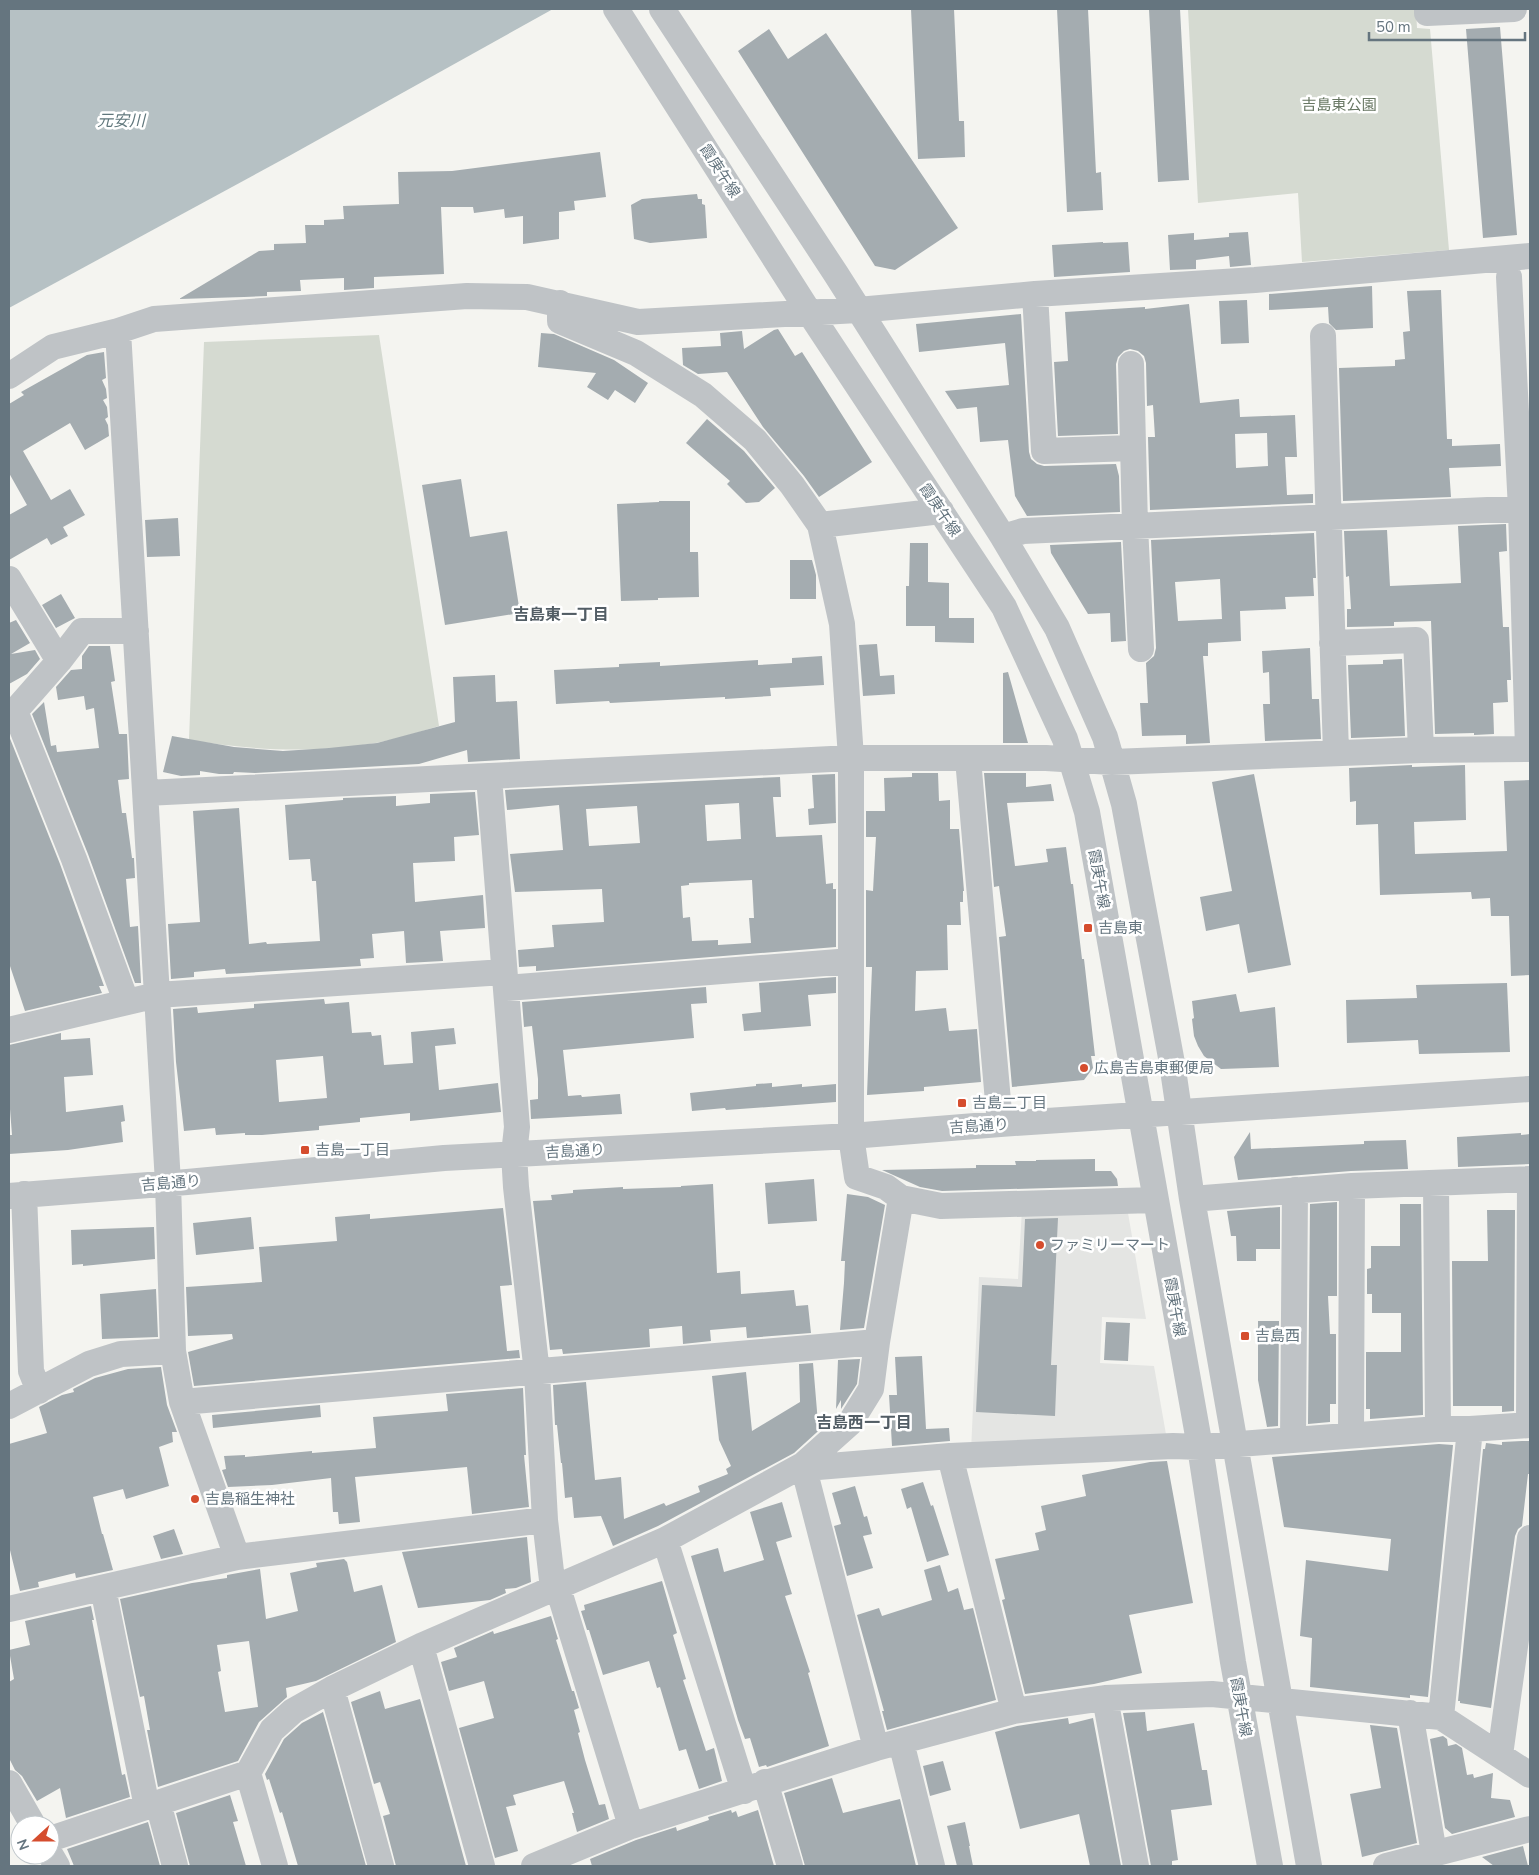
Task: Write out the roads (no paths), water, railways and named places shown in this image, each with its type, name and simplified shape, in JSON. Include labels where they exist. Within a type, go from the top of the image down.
[{"type":"street","name":"霞庚午線","points":[[616,9],[809,312],[1004,607],[1052,710],[1071,759],[1087,812],[1200,1447],[1240,1697],[1270,1866]]},
{"type":"street","points":[[662,9],[1003,537],[1057,628],[1105,737],[1124,804],[1180,1113],[1192,1199],[1309,1866]]},
{"type":"street","points":[[1427,9],[1427,13],[1514,9]]},
{"type":"street","points":[[9,376],[53,348],[118,332],[154,319],[467,296],[528,297],[638,322],[858,310],[1035,294],[1430,266],[1530,256]]},
{"type":"street","points":[[146,793],[851,758],[1071,759],[1112,762],[1421,750],[1529,749],[1526,509],[1520,276],[1436,280],[1430,266]]},
{"type":"street","points":[[1035,294],[1044,451],[1133,448]]},
{"type":"street","points":[[560,303],[560,321],[636,353],[703,395],[755,440],[792,485],[820,525],[842,624],[851,758],[851,1136],[857,1178],[886,1187],[901,1198],[941,1206],[1155,1200]]},
{"type":"street","points":[[118,332],[168,1183],[173,1352],[182,1402],[237,1557]]},
{"type":"street","points":[[1323,336],[1336,753]]},
{"type":"street","points":[[1131,364],[1135,526],[1141,649]]},
{"type":"street","points":[[1003,537],[1023,531],[1526,509]]},
{"type":"street","points":[[820,525],[941,511]]},
{"type":"street","points":[[9,579],[59,661]]},
{"type":"street","points":[[126,1001],[74,859],[12,715],[59,661],[82,631],[136,631]]},
{"type":"street","points":[[1332,643],[1416,640],[1421,750]]},
{"type":"street","points":[[968,759],[1000,1124]]},
{"type":"street","points":[[489,777],[517,1126],[514,1154],[517,1197],[537,1373],[546,1520],[552,1580],[558,1588],[631,1826]]},
{"type":"street","points":[[9,1030],[157,994],[505,980],[851,961]]},
{"type":"street","name":"吉島通り","points":[[16,1195],[444,1158],[851,1136],[1000,1124],[1530,1089]]},
{"type":"street","points":[[803,1465],[818,1467],[950,1456],[1173,1446],[1200,1447],[1438,1429],[1530,1425],[1530,1179],[1352,1186],[1192,1199]]},
{"type":"street","points":[[1436,1183],[1438,1429]]},
{"type":"street","points":[[1351,1436],[1352,1186]]},
{"type":"street","points":[[1293,1440],[1294,1190]]},
{"type":"street","points":[[16,1195],[31,1371],[39,1391]]},
{"type":"street","points":[[60,1837],[248,1773],[272,1730],[294,1710],[332,1689],[421,1646],[665,1540],[803,1465],[850,1423],[871,1389],[901,1198]]},
{"type":"street","points":[[182,1402],[537,1373],[877,1342]]},
{"type":"street","points":[[9,1406],[89,1364],[121,1354],[173,1352]]},
{"type":"street","points":[[1441,1717],[1470,1429]]},
{"type":"street","points":[[950,1456],[1014,1711]]},
{"type":"street","points":[[803,1465],[876,1748]]},
{"type":"street","points":[[9,1609],[237,1557],[546,1520]]},
{"type":"street","points":[[1500,1755],[1530,1538]]},
{"type":"street","points":[[665,1540],[754,1786],[790,1866]]},
{"type":"street","points":[[103,1588],[152,1805],[175,1866]]},
{"type":"street","points":[[421,1646],[482,1866]]},
{"type":"street","points":[[332,1689],[381,1866]]},
{"type":"street","points":[[534,1866],[579,1857],[631,1826],[876,1748],[1014,1711],[1104,1698],[1212,1694],[1441,1717],[1530,1775]]},
{"type":"street","points":[[1104,1698],[1136,1866]]},
{"type":"street","points":[[1410,1713],[1434,1853]]},
{"type":"street","points":[[901,1742],[932,1866]]},
{"type":"street","points":[[248,1773],[274,1866]]},
{"type":"street","points":[[9,1783],[27,1815]]},
{"type":"street","points":[[1386,1866],[1530,1828]]},
{"type":"water","name":"元安川","points":[[9,9],[553,9],[289,156],[9,308]]},
{"type":"place","name":"吉島東","points":[[1088,928]]},
{"type":"place","name":"広島吉島東郵便局","points":[[1084,1068]]},
{"type":"place","name":"吉島二丁目","points":[[962,1103]]},
{"type":"place","name":"吉島一丁目","points":[[305,1150]]},
{"type":"place","name":"ファミリーマート","points":[[1040,1245]]},
{"type":"place","name":"吉島西","points":[[1245,1336]]},
{"type":"place","name":"吉島稲生神社","points":[[195,1499]]},
{"type":"district","name":"吉島東一丁目","points":[[561,614]]},
{"type":"district","name":"吉島西一丁目","points":[[864,1422]]},
{"type":"park label","name":"吉島東公園","points":[[1339,105]]}]
